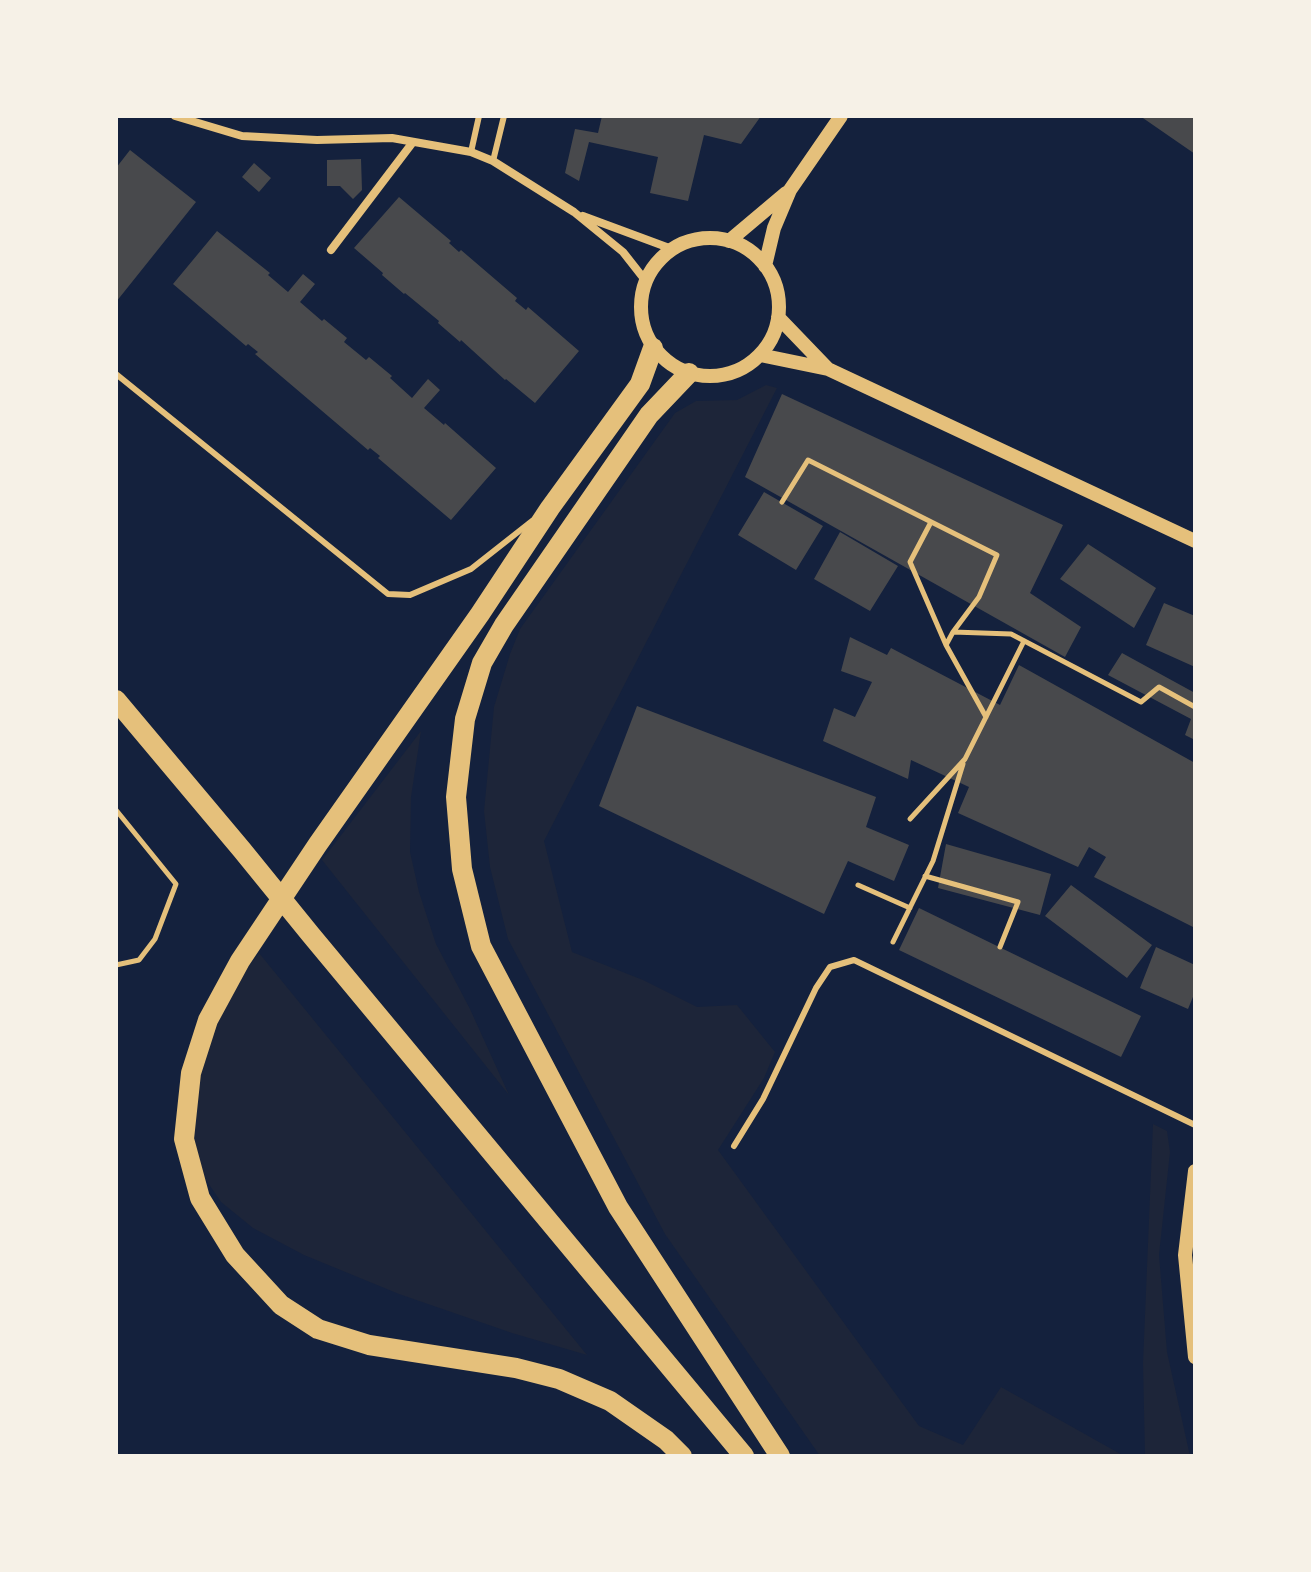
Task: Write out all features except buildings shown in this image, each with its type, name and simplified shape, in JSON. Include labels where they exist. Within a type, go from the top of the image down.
[{"type":"main road","points":[[653,348],[640,384],[550,508],[240,961],[208,1020],[191,1073],[184,1139],[200,1198],[235,1255],[281,1305],[318,1329],[369,1345],[516,1368],[559,1379],[610,1401],[666,1440],[682,1456]]},
{"type":"main road","points":[[689,373],[649,415],[504,625],[482,663],[465,719],[456,797],[462,869],[481,946],[618,1207],[780,1456]]},
{"type":"main road","points":[[116,700],[744,1456]]},
{"type":"street","points":[[175,116],[242,136],[317,140],[392,138],[471,152],[493,161],[574,212],[623,252],[645,280]]},
{"type":"street","points":[[765,266],[774,228],[790,190],[841,116]]},
{"type":"street","points":[[331,250],[413,142]]},
{"type":"street","points":[[729,241],[790,190]]},
{"type":"street","points":[[574,212],[672,249]]},
{"type":"street","points":[[709,238],[729,241],[755,255],[774,282],[779,299],[772,338],[760,355],[745,367],[727,374],[708,376],[689,373],[663,359],[653,348],[641,315],[645,280],[656,262],[672,249],[690,241],[709,238]]},
{"type":"street","points":[[778,317],[828,369]]},
{"type":"street","points":[[760,355],[828,369],[1195,541]]},
{"type":"street","points":[[1195,1171],[1185,1255],[1195,1357]]},
{"type":"lane","points":[[471,152],[479,116]]},
{"type":"lane","points":[[493,161],[504,116]]},
{"type":"lane","points":[[116,374],[388,594],[410,595],[471,569],[550,508]]},
{"type":"lane","points":[[734,1146],[763,1099],[816,988],[830,967],[854,960],[1195,1125]]},
{"type":"path","points":[[782,502],[808,460],[997,555],[979,597],[946,645]]},
{"type":"path","points":[[931,522],[910,562],[946,645],[986,717]]},
{"type":"path","points":[[953,632],[1011,634],[1141,702],[1159,687],[1195,707]]},
{"type":"path","points":[[893,942],[933,861],[965,759],[1024,641]]},
{"type":"path","points":[[910,819],[965,759]]},
{"type":"path","points":[[116,810],[176,884],[155,939],[139,960],[116,965]]},
{"type":"path","points":[[925,876],[1018,902],[1000,947]]},
{"type":"path","points":[[858,885],[910,908]]},
{"type":"shaded area","points":[[766,385],[777,388],[544,841],[572,952],[643,980],[697,1007],[737,1005],[775,1052],[764,1078],[718,1150],[919,1426],[963,1445],[1001,1387],[1124,1456],[820,1456],[665,1234],[508,939],[490,867],[484,811],[494,707],[520,629],[675,413],[696,401],[737,400]]},
{"type":"shaded area","points":[[421,731],[411,797],[410,852],[419,892],[436,944],[509,1095],[322,860]]},
{"type":"shaded area","points":[[259,953],[587,1355],[399,1294],[304,1255],[253,1228],[221,1202],[202,1174],[194,1137],[197,1075],[225,997]]},
{"type":"shaded area","points":[[1153,1124],[1167,1131],[1170,1152],[1159,1255],[1167,1352],[1190,1456],[1145,1456],[1143,1363]]}]
